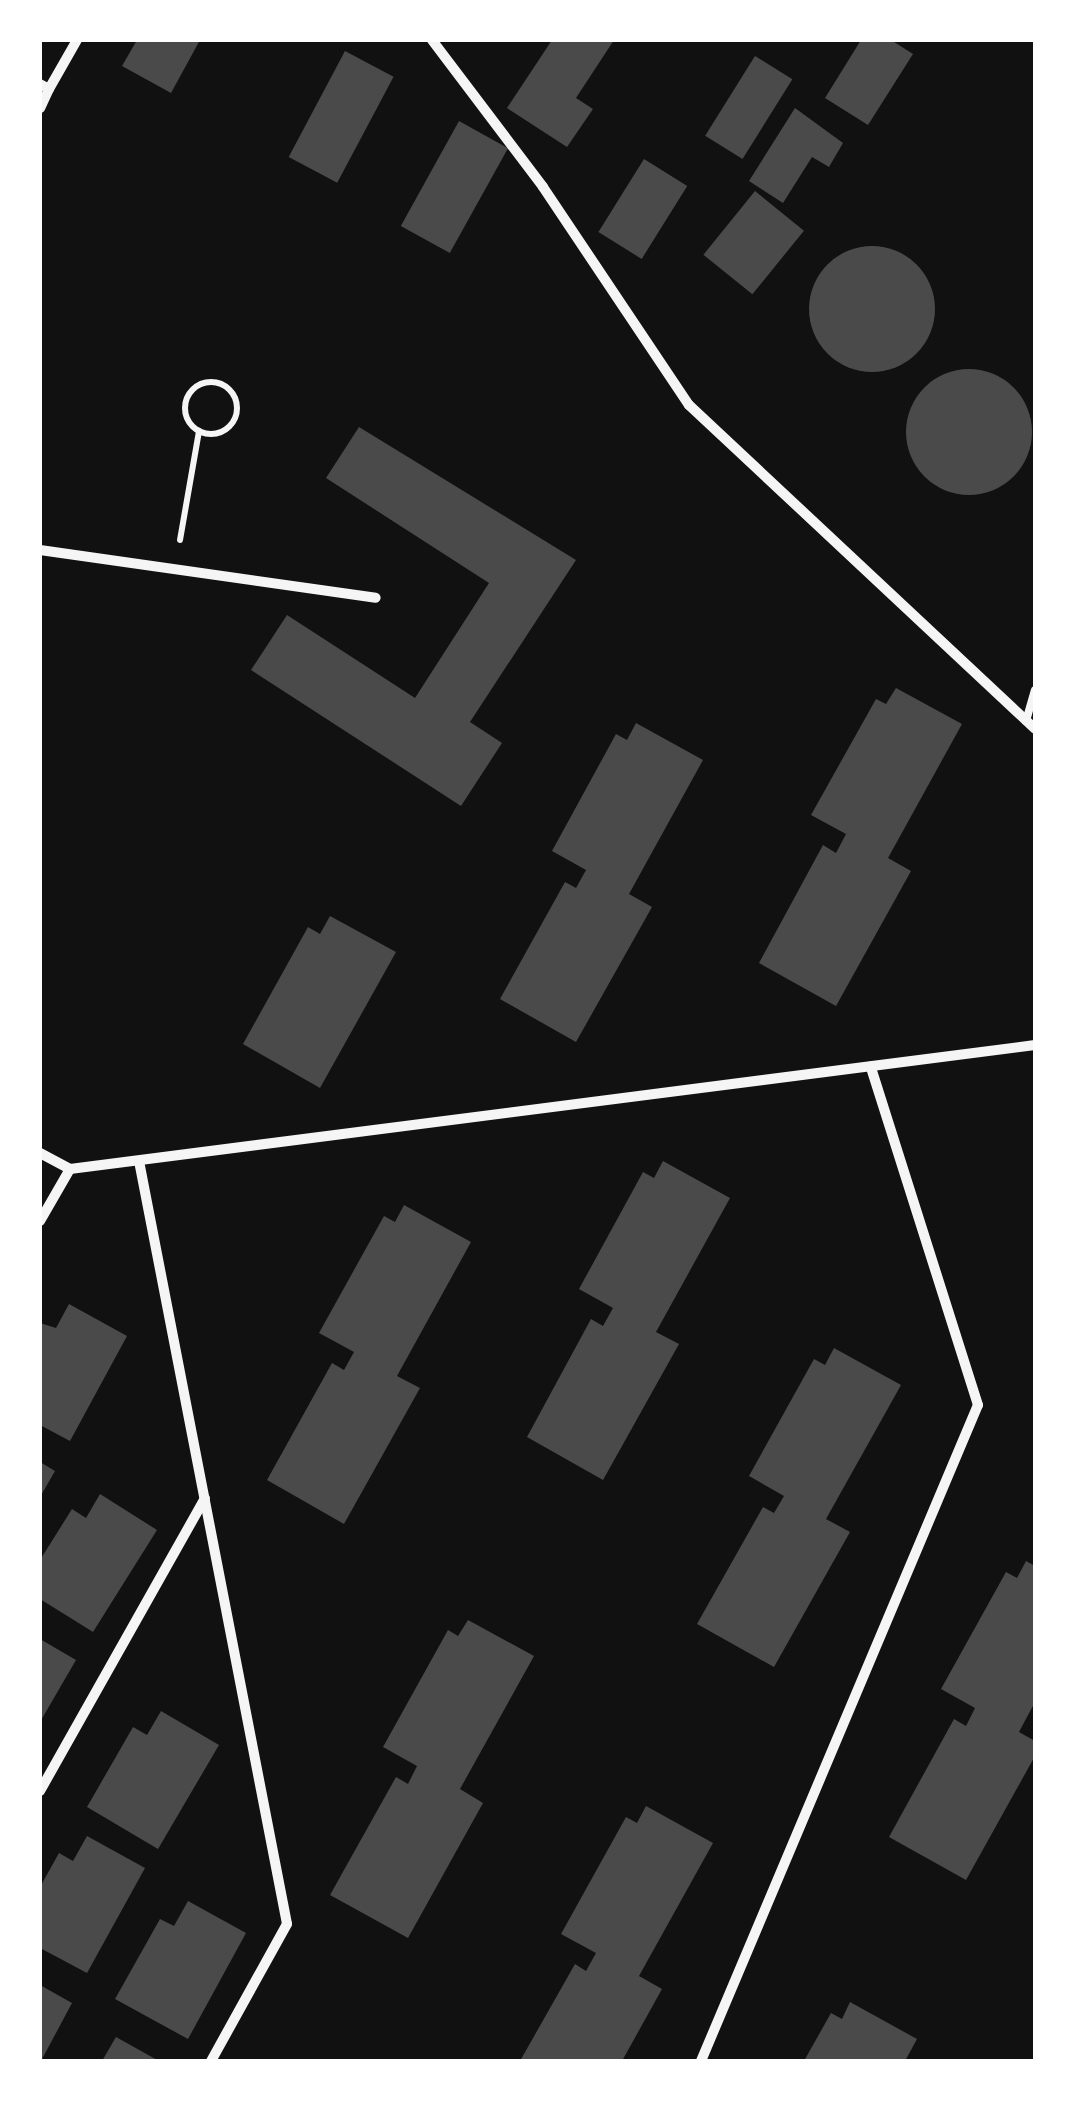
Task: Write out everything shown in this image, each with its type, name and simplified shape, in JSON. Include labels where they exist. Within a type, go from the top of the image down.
[{"type":"street","points":[[40,108],[44,87],[77,40]]},
{"type":"street","points":[[432,40],[543,187],[689,404],[1030,725]]},
{"type":"street","points":[[40,550],[175,566],[376,598]]},
{"type":"street","points":[[40,1153],[70,1169],[1035,1045]]},
{"type":"street","points":[[700,2061],[978,1404],[870,1066]]},
{"type":"street","points":[[140,1161],[287,1924],[210,2061]]},
{"type":"street","points":[[40,1221],[70,1169]]},
{"type":"street","points":[[40,1791],[205,1497]]},
{"type":"lane","points":[[1030,725],[1035,690]]},
{"type":"path","points":[[208,382],[225,386],[236,399],[236,416],[224,430],[199,431],[187,419],[188,394],[208,382]]},
{"type":"path","points":[[175,566],[199,431]]},
{"type":"building","points":[[137,40],[200,40],[171,93],[122,66]]},
{"type":"building","points":[[552,40],[614,40],[576,98],[593,109],[567,147],[507,108]]},
{"type":"building","points":[[861,40],[891,40],[913,54],[868,125],[825,98]]},
{"type":"building","points":[[345,51],[394,77],[337,183],[289,157]]},
{"type":"building","points":[[755,56],[792,79],[743,159],[705,136]]},
{"type":"building","points":[[795,108],[843,143],[829,167],[812,157],[783,203],[749,181]]},
{"type":"building","points":[[459,121],[508,148],[450,253],[401,226]]},
{"type":"building","points":[[644,159],[687,186],[642,259],[598,232]]},
{"type":"building","points":[[755,191],[804,231],[752,294],[703,255]]},
{"type":"building","points":[[872,246],[896,250],[917,264],[931,285],[935,309],[931,333],[917,354],[896,368],[872,372],[848,368],[827,354],[813,333],[809,309],[813,285],[827,264],[848,250]]},
{"type":"building","points":[[969,369],[993,373],[1014,387],[1028,408],[1032,432],[1028,456],[1014,477],[993,491],[969,495],[945,491],[924,477],[910,456],[906,432],[910,408],[924,387],[945,373]]},
{"type":"building","points":[[359,427],[576,560],[470,722],[502,743],[461,806],[251,670],[287,615],[415,698],[489,583],[326,478]]},
{"type":"building","points":[[896,688],[962,724],[888,858],[911,871],[836,1006],[759,963],[823,845],[836,853],[846,834],[811,815],[876,699],[886,704]]},
{"type":"building","points":[[636,723],[703,760],[629,894],[652,907],[576,1042],[500,999],[565,882],[576,888],[586,870],[552,851],[616,734],[627,740]]},
{"type":"building","points":[[330,916],[396,952],[320,1088],[243,1044],[308,927],[320,934]]},
{"type":"building","points":[[663,1161],[730,1198],[656,1332],[679,1344],[603,1480],[527,1437],[591,1319],[603,1326],[613,1308],[579,1289],[643,1172],[654,1178]]},
{"type":"building","points":[[404,1205],[471,1242],[397,1376],[420,1388],[344,1524],[267,1480],[332,1363],[344,1370],[354,1352],[319,1333],[384,1216],[395,1222]]},
{"type":"building","points":[[69,1304],[127,1336],[70,1441],[40,1425],[40,1323],[56,1328]]},
{"type":"building","points":[[834,1348],[901,1385],[826,1519],[850,1532],[774,1667],[697,1624],[763,1507],[774,1513],[784,1496],[749,1476],[814,1359],[825,1365]]},
{"type":"building","points":[[40,1462],[55,1471],[40,1497]]},
{"type":"building","points":[[100,1494],[157,1530],[93,1632],[40,1599],[40,1560],[72,1509],[86,1518]]},
{"type":"building","points":[[1026,1561],[1035,1566],[1035,1702],[1019,1732],[1035,1741],[1035,1756],[966,1880],[889,1837],[954,1719],[966,1726],[975,1708],[941,1689],[1006,1572],[1017,1578]]},
{"type":"building","points":[[468,1620],[534,1656],[460,1789],[483,1803],[408,1938],[330,1895],[396,1777],[408,1784],[417,1766],[383,1747],[448,1630],[458,1636]]},
{"type":"building","points":[[40,1639],[76,1660],[40,1722]]},
{"type":"building","points":[[161,1711],[219,1745],[158,1849],[87,1807],[133,1727],[147,1735]]},
{"type":"building","points":[[646,1806],[713,1843],[639,1976],[662,1989],[622,2061],[520,2061],[575,1964],[586,1971],[596,1953],[561,1934],[626,1817],[637,1823]]},
{"type":"building","points":[[87,1836],[145,1868],[87,1973],[40,1948],[40,1887],[59,1853],[73,1861]]},
{"type":"building","points":[[188,1901],[246,1933],[188,2039],[115,1999],[160,1919],[174,1926]]},
{"type":"building","points":[[40,1985],[72,2003],[41,2061],[40,2061]]},
{"type":"building","points":[[850,2002],[917,2039],[905,2061],[804,2061],[831,2013],[842,2019]]},
{"type":"building","points":[[116,2037],[159,2061],[102,2061]]}]
